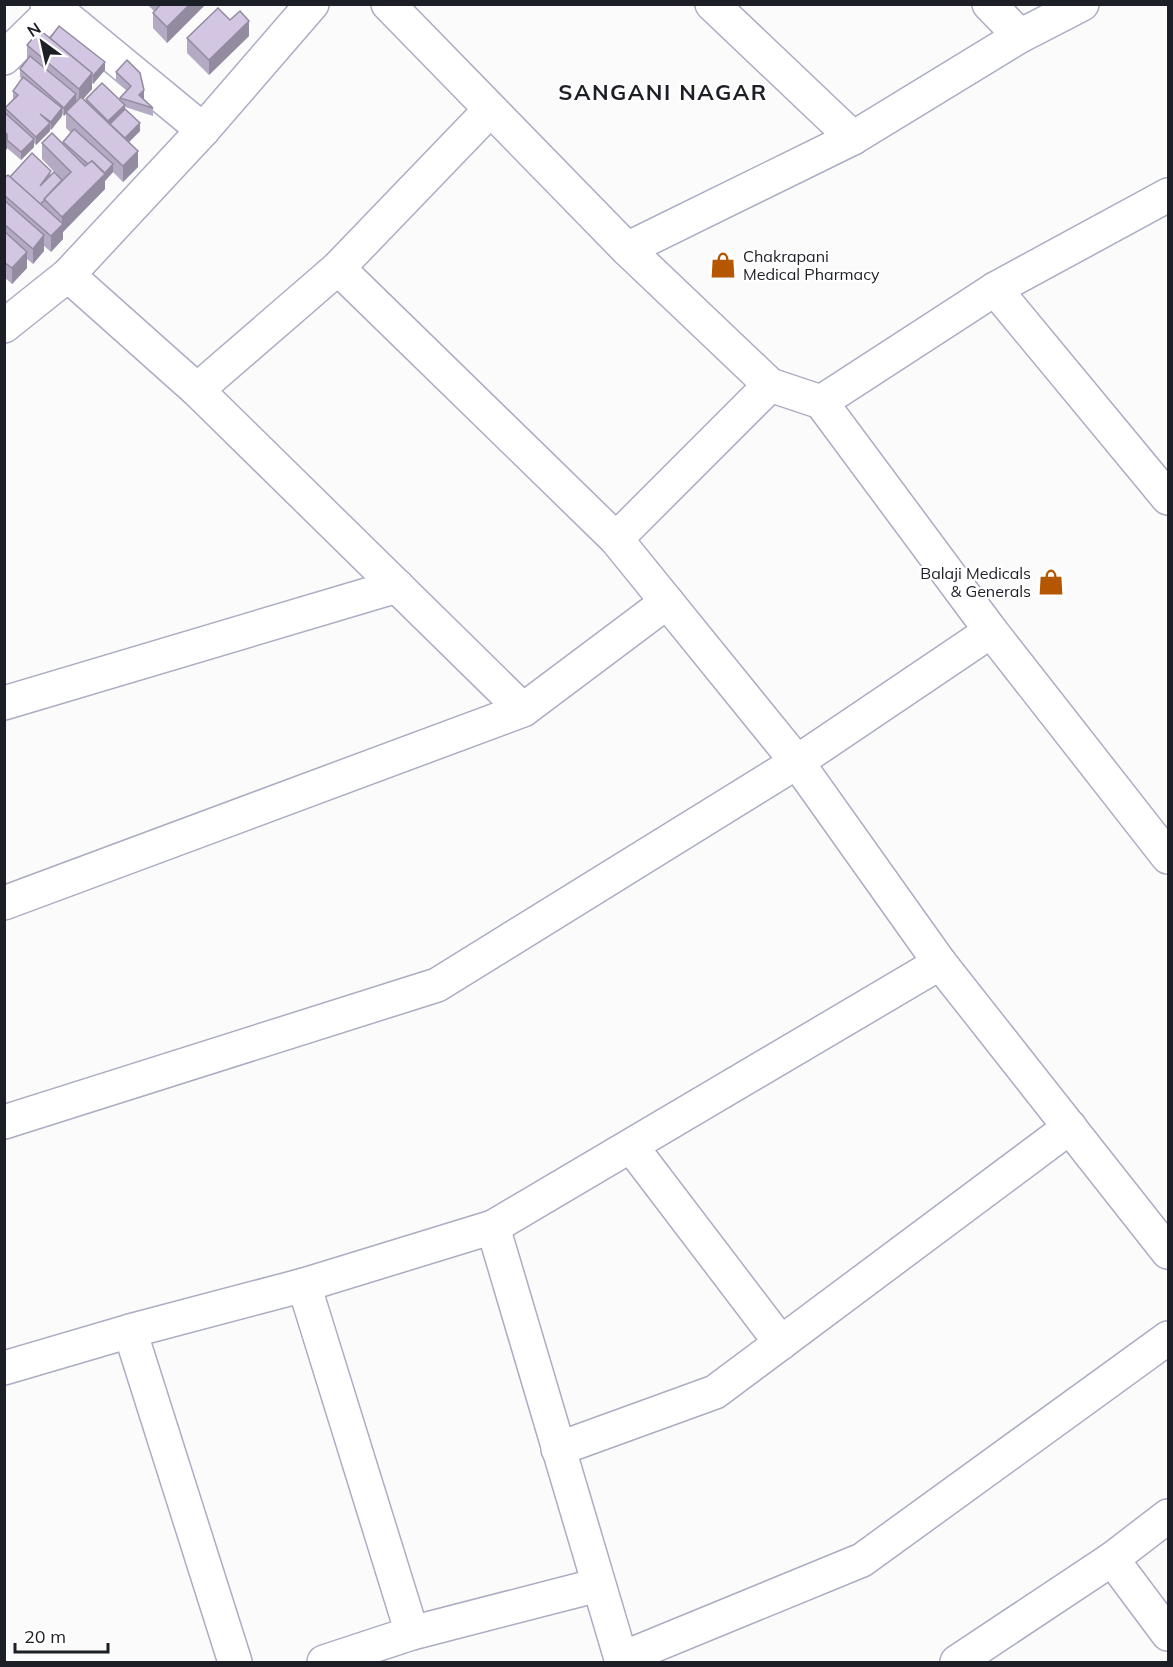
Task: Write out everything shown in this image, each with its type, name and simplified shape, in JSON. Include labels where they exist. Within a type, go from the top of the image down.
[{"type":"street","points":[[4,326],[68,275],[203,130],[312,4]]},
{"type":"street","points":[[388,4],[627,249],[770,385],[821,402],[991,631],[1168,857]]},
{"type":"street","points":[[712,4],[853,138]]},
{"type":"street","points":[[989,4],[1020,36]]},
{"type":"street","points":[[627,249],[853,138],[1020,36],[1082,4]]},
{"type":"street","points":[[4,58],[51,6],[203,130]]},
{"type":"street","points":[[197,390],[338,268],[490,110]]},
{"type":"street","points":[[821,402],[995,289],[1168,195]]},
{"type":"street","points":[[338,268],[616,539],[797,762],[939,963],[1168,1252]]},
{"type":"street","points":[[68,275],[197,390],[523,710]]},
{"type":"street","points":[[995,289],[1168,498]]},
{"type":"street","points":[[616,539],[770,385]]},
{"type":"street","points":[[4,703],[397,586]]},
{"type":"street","points":[[4,903],[523,710],[666,602]]},
{"type":"street","points":[[4,1122],[437,985],[797,762],[991,631]]},
{"type":"street","points":[[4,1368],[130,1331],[304,1285],[494,1227],[939,963]]},
{"type":"street","points":[[558,1449],[715,1392],[1071,1127]]},
{"type":"street","points":[[632,1146],[781,1343]]},
{"type":"street","points":[[494,1227],[621,1661],[862,1560],[1168,1338]]},
{"type":"street","points":[[304,1285],[412,1633]]},
{"type":"street","points":[[130,1331],[236,1662]]},
{"type":"street","points":[[961,1661],[1112,1559],[1168,1516]]},
{"type":"street","points":[[1112,1559],[1168,1634]]},
{"type":"street","points":[[324,1662],[412,1633],[598,1585]]},
{"type":"building","points":[[161,4],[190,4],[167,27],[153,13]]},
{"type":"building","points":[[218,8],[230,20],[240,11],[249,21],[209,60],[187,38]]},
{"type":"building","points":[[59,26],[105,62],[93,76],[50,38]]},
{"type":"building","points":[[40,30],[92,73],[79,89],[27,45]]},
{"type":"building","points":[[30,56],[76,94],[64,108],[20,69]]},
{"type":"building","points":[[127,60],[140,73],[144,90],[139,95],[153,108],[120,98],[131,86],[116,72]]},
{"type":"building","points":[[23,77],[62,108],[51,122],[40,114],[50,123],[36,137],[5,108],[18,95],[13,91]]},
{"type":"building","points":[[102,83],[125,105],[108,121],[86,99]]},
{"type":"building","points":[[81,97],[138,151],[123,166],[66,112]]},
{"type":"building","points":[[125,109],[140,123],[125,138],[110,124]]},
{"type":"building","points":[[4,112],[34,139],[21,152],[7,140],[7,134],[4,131]]},
{"type":"building","points":[[74,129],[113,164],[105,173],[92,161],[88,164],[63,142]]},
{"type":"building","points":[[52,133],[85,166],[92,161],[105,174],[62,217],[44,199],[71,172],[42,143]]},
{"type":"building","points":[[32,153],[51,171],[40,186],[54,172],[62,180],[40,204],[10,177]]},
{"type":"building","points":[[8,175],[63,224],[51,236],[4,195],[4,178]]},
{"type":"building","points":[[4,200],[44,235],[33,249],[4,224]]},
{"type":"building","points":[[4,231],[27,252],[12,268],[4,262]]},
{"type":"place","name":"Chakrapani Medical Pharmacy","points":[[723,265]]},
{"type":"place","name":"Balaji Medicals & Generals","points":[[1051,582]]},
{"type":"district","name":"SANGANI NAGAR","points":[[663,92]]}]
